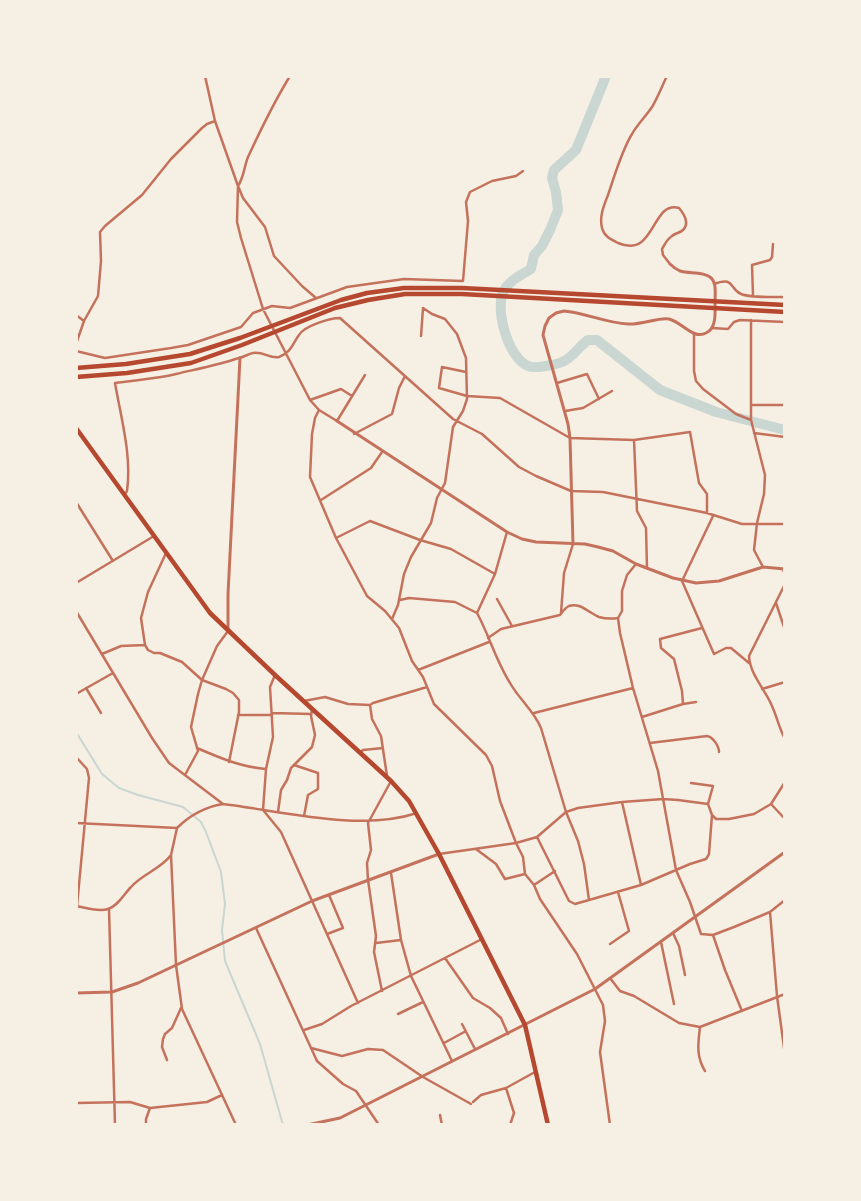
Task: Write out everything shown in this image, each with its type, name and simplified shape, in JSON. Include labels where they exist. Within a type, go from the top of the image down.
[{"type":"main road","points":[[76,368],[126,364],[190,354],[341,300],[367,293],[404,288],[462,288],[785,305]]},
{"type":"main road","points":[[76,377],[127,373],[191,363],[335,308],[404,294],[462,294],[785,312]]},
{"type":"main road","points":[[76,428],[210,613],[304,701],[312,711],[389,779],[417,813],[525,1025],[548,1125]]},
{"type":"street","points":[[205,76],[215,121],[243,198],[265,227],[274,256],[317,299]]},
{"type":"street","points":[[290,76],[275,100],[247,160],[242,180],[238,186],[237,222],[263,308],[310,400],[319,410],[440,490],[507,532],[522,539],[536,542],[585,544],[613,552],[636,564],[682,581],[696,583],[719,581],[763,568],[784,569],[785,575]]},
{"type":"street","points":[[667,76],[651,107],[631,135],[603,210],[601,224],[603,231],[609,238],[627,246],[636,245],[644,242],[664,211],[669,208],[679,208],[684,215],[686,226],[668,240],[662,249],[663,255],[670,264],[679,270],[708,276],[714,284],[715,309],[712,328]]},
{"type":"street","points":[[76,344],[84,321],[98,296],[101,261],[100,232],[110,221],[142,195],[171,159],[202,128],[215,121]]},
{"type":"street","points":[[76,351],[96,357],[115,358],[188,344],[241,327],[250,315],[263,308],[277,306],[290,308],[347,288],[389,280],[463,281],[468,221],[466,202],[470,192],[492,181],[516,176],[523,171]]},
{"type":"street","points":[[753,295],[752,265],[772,257],[773,244]]},
{"type":"street","points":[[714,284],[728,282],[741,294],[785,297]]},
{"type":"street","points":[[392,619],[400,600],[404,574],[410,556],[430,523],[440,490],[445,483],[454,427],[463,411],[466,396],[465,352],[453,328],[445,318],[432,314],[423,308],[421,336]]},
{"type":"street","points":[[560,614],[564,573],[573,544],[572,491],[570,438],[565,411],[544,341],[545,326],[549,318],[556,312],[564,311],[625,324],[640,324],[662,318],[680,323],[694,334],[704,334],[712,328],[728,329],[737,321],[785,322]]},
{"type":"street","points":[[76,315],[84,321]]},
{"type":"street","points":[[124,494],[127,491],[129,479],[126,446],[115,383],[173,375],[258,352],[275,357],[286,354],[300,333],[305,329],[327,320],[340,318],[456,421],[482,434],[519,467],[572,491],[603,492],[637,498],[707,513],[742,524],[785,524]]},
{"type":"street","points":[[751,320],[751,421],[765,475],[764,494],[757,524],[754,550],[763,568]]},
{"type":"street","points":[[694,334],[694,371],[696,381],[736,414],[751,421]]},
{"type":"street","points":[[186,774],[195,760],[197,748],[191,727],[202,680],[217,646],[228,631],[228,594],[240,358]]},
{"type":"street","points":[[466,372],[442,367],[439,388],[466,396],[500,398],[570,438],[634,440],[690,432],[699,483],[707,494],[707,513]]},
{"type":"street","points":[[557,383],[587,374],[599,399]]},
{"type":"street","points":[[337,421],[365,375]]},
{"type":"street","points":[[354,434],[392,414],[399,388],[405,376]]},
{"type":"street","points":[[310,400],[341,389],[352,396]]},
{"type":"street","points":[[565,411],[583,408],[612,391]]},
{"type":"street","points":[[751,405],[785,405]]},
{"type":"street","points":[[319,410],[315,418],[312,434],[310,477],[336,538],[367,596],[399,628],[412,660],[434,704],[486,755],[492,766],[500,802],[523,857],[525,874],[534,885],[540,899],[577,954],[603,1005],[605,1021],[600,1052],[610,1125]]},
{"type":"street","points":[[754,432],[785,437]]},
{"type":"street","points":[[634,440],[638,516],[645,524],[647,568]]},
{"type":"street","points":[[321,500],[372,468],[382,452]]},
{"type":"street","points":[[76,502],[113,561]]},
{"type":"street","points":[[713,516],[682,581],[714,654],[726,648],[731,648],[749,663],[772,706],[779,730],[785,739]]},
{"type":"street","points":[[336,538],[370,521],[420,540],[451,549],[495,574]]},
{"type":"street","points":[[477,613],[495,574],[507,532]]},
{"type":"street","points":[[76,584],[154,535]]},
{"type":"street","points":[[166,553],[148,592],[141,618],[145,645],[148,650],[182,662],[202,680],[226,689],[239,700],[238,715],[228,762]]},
{"type":"street","points":[[636,564],[627,575],[622,591],[622,611],[618,618],[620,633],[633,688],[658,771],[676,870],[696,917],[701,934],[713,935],[770,912],[785,900]]},
{"type":"street","points":[[749,663],[749,656],[755,642],[785,584]]},
{"type":"street","points":[[400,600],[409,598],[455,602],[477,613],[511,685],[534,713],[541,728],[566,812],[582,856],[590,900]]},
{"type":"street","points":[[497,599],[512,626]]},
{"type":"street","points":[[776,603],[785,630]]},
{"type":"street","points":[[418,670],[489,640],[501,629],[560,614],[566,608],[575,605],[609,620],[618,618]]},
{"type":"street","points":[[76,611],[112,673],[169,763],[186,774],[223,804]]},
{"type":"street","points":[[683,704],[682,691],[674,659],[661,648],[660,639],[702,628]]},
{"type":"street","points":[[102,654],[121,646],[145,645]]},
{"type":"street","points":[[76,694],[112,673]]},
{"type":"street","points":[[275,675],[270,687],[273,737],[266,769],[264,810],[281,832],[358,1003]]},
{"type":"street","points":[[762,690],[785,682]]},
{"type":"street","points":[[304,701],[325,698],[348,704],[370,705],[427,687]]},
{"type":"street","points":[[86,688],[101,713]]},
{"type":"street","points":[[534,713],[633,688]]},
{"type":"street","points":[[642,717],[683,704],[696,702]]},
{"type":"street","points":[[370,705],[372,719],[381,736],[389,779],[368,821],[371,850],[367,863],[368,880],[376,936],[374,952],[382,991]]},
{"type":"street","points":[[238,715],[312,711],[315,735],[312,747],[291,768],[281,790],[278,812]]},
{"type":"street","points":[[650,743],[710,736],[719,748],[719,752]]},
{"type":"street","points":[[197,748],[228,762],[250,768],[266,769]]},
{"type":"street","points":[[360,753],[363,750],[383,748]]},
{"type":"street","points":[[76,758],[88,769],[85,824],[76,906],[76,928]]},
{"type":"street","points":[[294,765],[318,773],[318,789],[308,795],[304,816]]},
{"type":"street","points":[[537,837],[569,901],[575,904],[641,885],[708,857],[712,815],[708,804],[712,786],[691,782]]},
{"type":"street","points":[[712,815],[716,819],[721,820],[746,817],[771,804],[785,782]]},
{"type":"street","points":[[76,993],[112,992],[138,983],[328,894],[391,873],[439,854],[516,843],[537,837],[566,812],[622,802],[663,799],[708,804]]},
{"type":"street","points":[[622,802],[641,885]]},
{"type":"street","points":[[236,1125],[181,1006],[176,965],[171,855],[177,828],[201,810],[223,804],[304,816],[368,821],[404,817],[417,813]]},
{"type":"street","points":[[771,804],[785,818]]},
{"type":"street","points":[[76,823],[177,828]]},
{"type":"street","points":[[476,849],[496,864],[505,879],[525,874]]},
{"type":"street","points":[[307,1125],[340,1118],[595,990],[785,852]]},
{"type":"street","points":[[76,906],[103,910],[110,909],[120,901],[136,881],[164,863],[171,855]]},
{"type":"street","points":[[534,885],[555,871]]},
{"type":"street","points":[[391,873],[402,940],[411,976],[452,1062]]},
{"type":"street","points":[[610,944],[629,931],[618,892]]},
{"type":"street","points":[[327,934],[343,928],[328,894]]},
{"type":"street","points":[[110,909],[115,1125]]},
{"type":"street","points":[[770,912],[777,996],[785,1055]]},
{"type":"street","points":[[256,928],[317,1062],[343,1084],[356,1091],[379,1125]]},
{"type":"street","points":[[673,934],[679,946],[685,974]]},
{"type":"street","points":[[713,935],[724,970],[742,1011]]},
{"type":"street","points":[[304,1030],[322,1024],[358,1003],[482,939]]},
{"type":"street","points":[[375,943],[402,940]]},
{"type":"street","points":[[661,942],[674,1004]]},
{"type":"street","points":[[445,958],[473,998],[490,1008],[501,1018],[508,1034]]},
{"type":"street","points":[[610,978],[620,991],[634,996],[680,1023],[700,1027],[785,994]]},
{"type":"street","points":[[398,1014],[424,1002]]},
{"type":"street","points":[[167,1060],[162,1047],[163,1039],[165,1034],[172,1028],[181,1006]]},
{"type":"street","points":[[462,1024],[475,1051]]},
{"type":"street","points":[[700,1027],[697,1047],[700,1063],[705,1071]]},
{"type":"street","points":[[444,1043],[466,1032]]},
{"type":"street","points":[[311,1048],[342,1056],[368,1049],[383,1050],[423,1077],[472,1103],[481,1095],[506,1088],[535,1072]]},
{"type":"street","points":[[506,1088],[514,1113],[510,1125]]},
{"type":"street","points":[[76,1103],[130,1102],[150,1108],[207,1102],[222,1095]]},
{"type":"street","points":[[146,1125],[146,1118],[150,1108]]},
{"type":"street","points":[[440,1115],[442,1125]]},
{"type":"waterway","points":[[606,76],[576,150],[554,170],[552,178],[558,210],[550,230],[542,246],[534,255],[531,269],[506,286],[501,298],[502,320],[514,353],[528,366],[550,365],[569,358],[588,340],[597,340],[660,390],[716,412],[785,430]]},
{"type":"waterway","points":[[76,732],[102,774],[119,788],[183,807],[201,822],[221,872],[225,904],[222,930],[225,961],[260,1044],[283,1125]]}]
